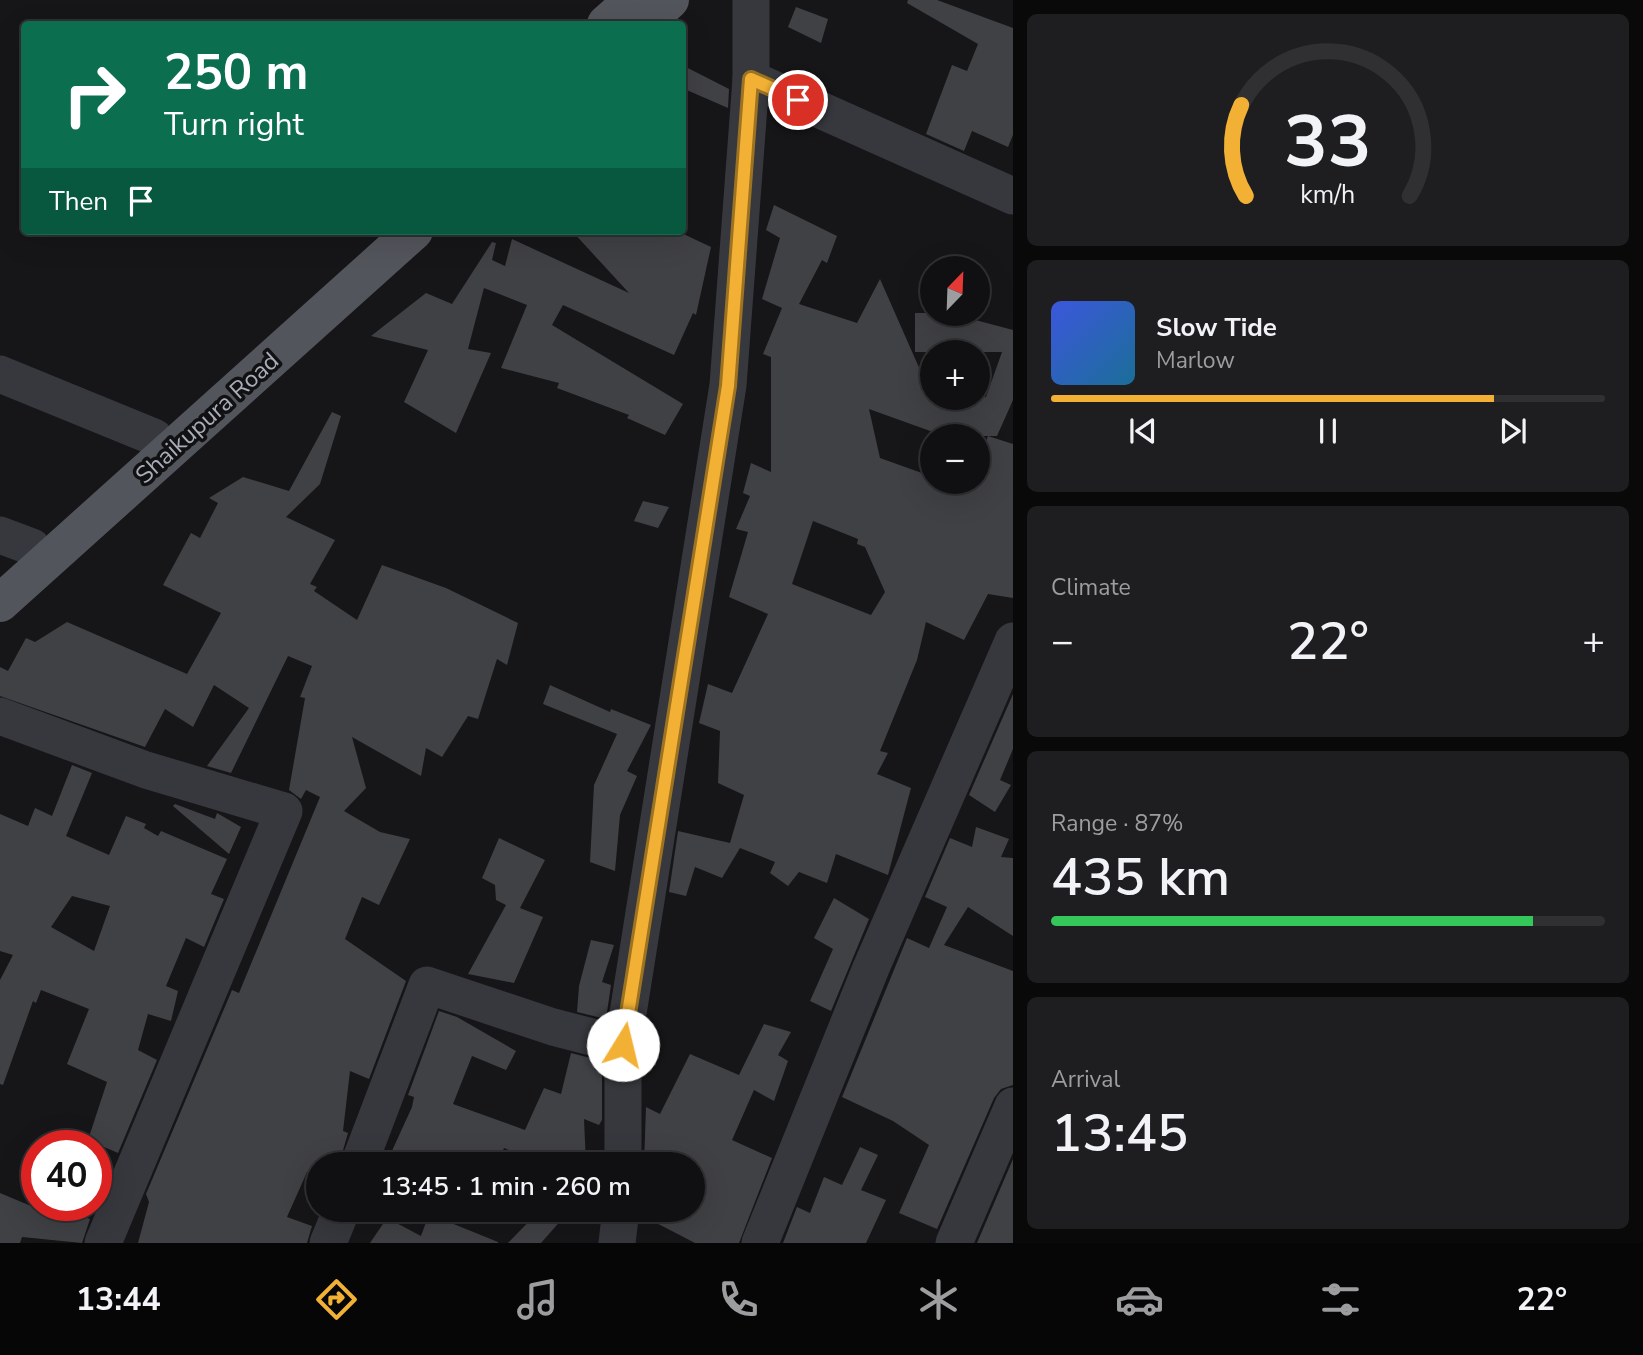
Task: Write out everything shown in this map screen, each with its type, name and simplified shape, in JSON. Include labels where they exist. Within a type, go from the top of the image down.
[{"type":"main road","points":[[609,21],[633,0]]},
{"type":"main road","points":[[646,21],[670,0]]},
{"type":"main road","name":"Shaikupura Road","points":[[0,575],[16,541],[154,437],[376,235]]},
{"type":"main road","name":"Shaikupura Road","points":[[0,603],[410,235]]},
{"type":"street","points":[[623,1152],[623,1045],[728,386],[751,79],[751,0]]},
{"type":"street","points":[[751,79],[1013,196]]},
{"type":"street","points":[[0,374],[154,437]]},
{"type":"street","points":[[760,1243],[871,968],[1013,641]]},
{"type":"street","points":[[0,716],[146,769],[284,811],[103,1243]]},
{"type":"street","points":[[364,1152],[427,985],[553,1027],[623,1045]]},
{"type":"street","points":[[954,1243],[1013,1106]]},
{"type":"street","points":[[328,1243],[337,1222]]},
{"type":"street","points":[[617,1243],[619,1222]]},
{"type":"building","points":[[908,0],[937,0],[1013,28],[1013,135],[1008,147],[972,131],[964,151],[926,134],[952,65],[967,71],[978,44],[907,3]]},
{"type":"building","points":[[796,7],[828,19],[821,43],[788,27]]},
{"type":"building","points":[[686,67],[729,89],[728,108],[686,90]]},
{"type":"building","points":[[774,205],[837,236],[827,263],[822,260],[799,304],[857,323],[880,279],[920,370],[920,410],[990,410],[990,386],[1002,352],[990,352],[990,340],[920,340],[920,352],[915,352],[915,313],[920,313],[920,326],[990,326],[990,324],[1013,330],[1013,400],[997,436],[990,436],[990,424],[920,424],[920,427],[869,409],[880,458],[920,472],[920,494],[990,494],[990,437],[1013,444],[1013,598],[988,594],[964,640],[926,622],[917,660],[880,751],[888,753],[877,774],[911,788],[888,875],[836,854],[827,883],[799,872],[788,886],[770,873],[775,862],[740,848],[722,878],[695,867],[686,896],[669,892],[678,831],[730,843],[744,795],[718,783],[720,731],[699,723],[708,684],[732,693],[768,614],[729,597],[748,532],[736,529],[750,496],[743,493],[751,463],[771,472],[771,357],[763,354],[782,308],[762,299],[780,238],[766,230]],"holes":[[[813,521],[858,539],[857,544],[865,547],[885,592],[871,615],[792,584]]]},
{"type":"building","points":[[576,235],[686,235],[711,247],[696,315],[693,313],[674,355],[563,305],[552,325],[683,404],[665,435],[627,418],[629,415],[557,388],[559,383],[501,368],[527,305],[484,288],[468,349],[491,353],[456,433],[404,402],[428,350],[371,336],[426,293],[452,304],[492,242],[496,243],[492,260],[505,266],[512,239],[629,293]]},
{"type":"building","points":[[332,412],[341,416],[320,484],[286,517],[335,540],[310,584],[317,587],[314,591],[357,620],[382,565],[446,588],[518,623],[507,665],[497,659],[478,719],[468,716],[442,757],[426,748],[421,776],[352,737],[366,788],[344,811],[380,832],[410,839],[379,905],[362,897],[345,939],[406,981],[369,1079],[350,1071],[343,1131],[348,1133],[342,1152],[306,1152],[306,1174],[287,1217],[312,1226],[307,1243],[138,1243],[149,1202],[146,1194],[232,990],[239,993],[320,797],[306,790],[301,799],[289,790],[305,698],[300,697],[312,666],[288,656],[231,773],[207,766],[249,708],[214,685],[193,727],[165,709],[145,747],[0,696],[0,667],[8,671],[26,638],[35,642],[67,622],[187,674],[221,613],[163,585],[191,533],[200,538],[218,503],[209,498],[243,477],[289,491]]},
{"type":"building","points":[[643,501],[669,507],[658,528],[634,521]]},
{"type":"building","points":[[550,685],[610,712],[611,709],[651,725],[627,771],[637,776],[620,815],[615,871],[590,862],[594,785],[617,734],[543,704]]},
{"type":"building","points":[[1013,694],[1013,749],[1000,780],[1011,785],[995,812],[969,795]]},
{"type":"building","points":[[72,765],[92,773],[66,836],[109,855],[126,816],[146,824],[144,828],[158,836],[161,831],[227,859],[211,894],[224,899],[204,947],[186,938],[166,986],[178,991],[171,1021],[148,1014],[138,1050],[157,1060],[118,1153],[112,1150],[112,1130],[91,1130],[107,1082],[67,1064],[89,1009],[41,990],[36,1003],[33,1001],[3,1085],[0,1084],[0,980],[13,955],[0,951],[0,814],[28,826],[35,808],[52,816]],"holes":[[[72,896],[110,906],[94,951],[51,927]]]},
{"type":"building","points":[[175,804],[215,819],[217,813],[241,827],[229,854],[173,806]]},
{"type":"building","points":[[976,827],[1009,839],[1001,857],[1013,858],[1013,936],[968,907],[944,945],[1013,971],[1013,1085],[1001,1089],[994,1098],[937,1229],[899,1213],[929,1145],[893,1121],[842,1097],[907,938],[929,948],[947,907],[925,897],[950,838],[972,847]]},
{"type":"building","points":[[499,838],[545,860],[520,908],[543,917],[514,983],[468,974],[506,905],[496,900],[495,885],[482,878]]},
{"type":"building","points":[[834,898],[869,919],[831,1011],[810,1001],[833,949],[814,938]]},
{"type":"building","points":[[591,940],[614,945],[602,982],[611,985],[606,1019],[577,1012],[579,986]]},
{"type":"building","points":[[439,1011],[457,1017],[516,1051],[506,1070],[472,1056],[453,1104],[525,1130],[544,1088],[561,1094],[571,1053],[602,1061],[602,1120],[599,1125],[584,1119],[585,1152],[514,1152],[504,1148],[502,1152],[391,1152],[412,1107],[414,1097],[408,1095]]},
{"type":"building","points":[[764,1024],[791,1032],[778,1055],[788,1061],[774,1101],[754,1090],[732,1140],[772,1158],[739,1243],[695,1243],[654,1222],[705,1222],[705,1152],[644,1152],[646,1107],[660,1114],[690,1054],[739,1075]]},
{"type":"building","points":[[860,1147],[878,1155],[861,1190],[886,1200],[866,1243],[783,1243],[797,1207],[810,1213],[824,1177],[842,1185]]},
{"type":"building","points":[[1013,1159],[1013,1243],[977,1243]]},
{"type":"building","points":[[0,1193],[21,1202],[21,1221],[89,1221],[82,1243],[22,1237],[20,1243],[0,1243]]},
{"type":"building","points":[[384,1222],[395,1222],[421,1236],[426,1222],[449,1222],[498,1243],[370,1243]]},
{"type":"building","points":[[528,1222],[560,1222],[541,1243],[508,1243]]},
{"type":"route","points":[[623,1045],[728,386],[751,79],[798,100]]}]
